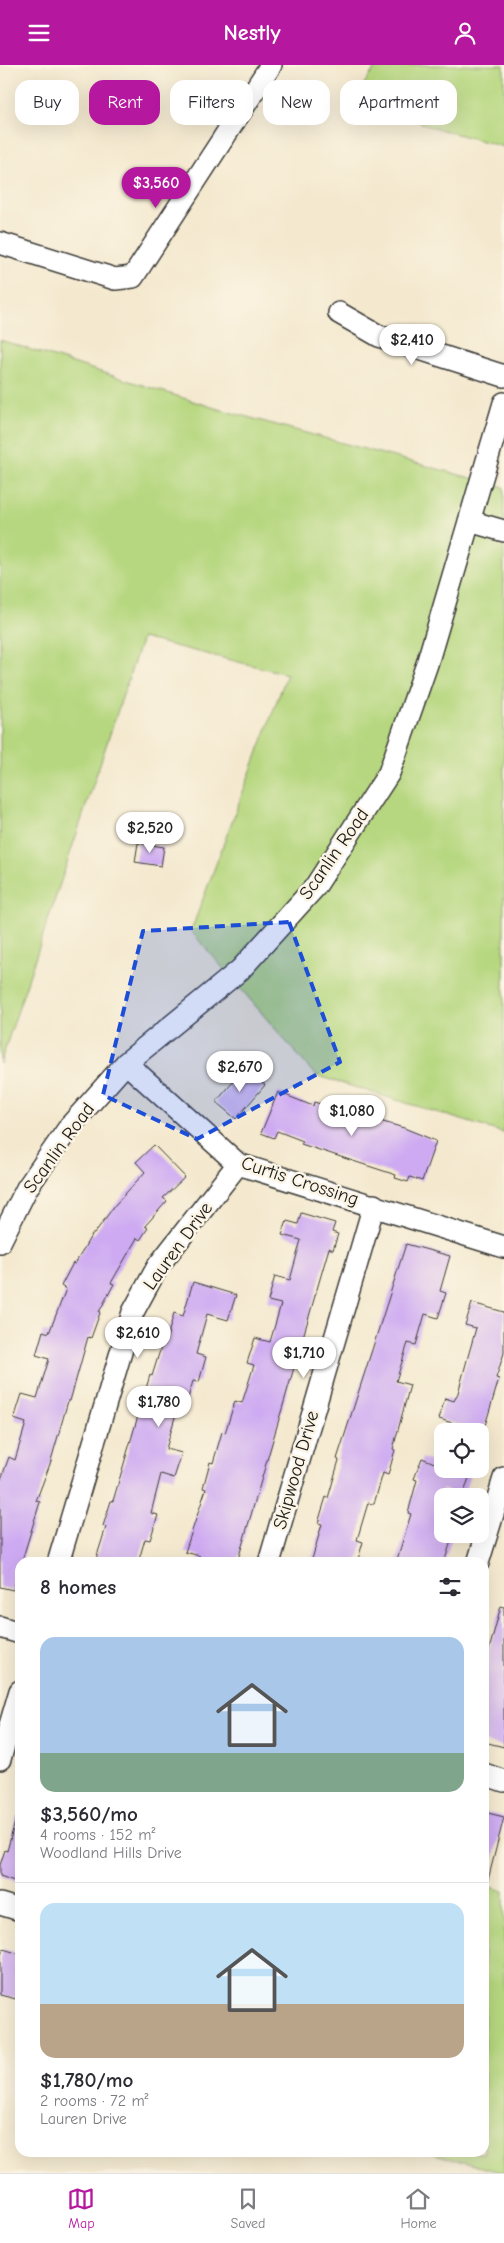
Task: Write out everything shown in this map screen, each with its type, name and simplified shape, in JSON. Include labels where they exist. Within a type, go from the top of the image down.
[{"type":"street","points":[[0,243],[115,279],[133,277],[271,65]]},
{"type":"street","points":[[339,313],[379,336],[504,376]]},
{"type":"street","name":"Scanlin Road","points":[[0,1242],[27,1188],[70,1126],[126,1063],[240,970],[315,887],[389,773],[428,664],[504,403]]},
{"type":"street","points":[[469,521],[504,531]]},
{"type":"street","name":"Curtis Crossing","points":[[126,1063],[238,1164],[504,1247]]},
{"type":"street","name":"Lauren Drive","points":[[60,1557],[133,1312],[158,1267],[238,1164]]},
{"type":"street","name":"Skipwood Drive","points":[[271,1557],[374,1205]]},
{"type":"street","points":[[480,1557],[504,1478]]},
{"type":"street","points":[[0,1627],[15,1632]]},
{"type":"street","points":[[0,1759],[15,1708]]},
{"type":"street","points":[[489,1776],[504,1781]]},
{"type":"street","points":[[0,1904],[15,1908]]},
{"type":"highlighted area","points":[[289,922],[340,1062],[197,1139],[103,1095],[143,931]]},
{"type":"green space","points":[[377,65],[504,65],[504,147],[426,125],[457,125],[457,80],[367,80]]},
{"type":"green space","points":[[0,340],[218,409],[504,487],[504,1133],[315,1075],[191,931],[287,674],[142,638],[0,1064]]},
{"type":"green space","points":[[489,1886],[504,1891],[504,2173],[445,2157],[489,2157]]},
{"type":"building","points":[[138,843],[164,847],[161,866],[135,862]]},
{"type":"building","points":[[245,1068],[265,1085],[236,1119],[216,1102]]},
{"type":"building","points":[[278,1092],[313,1106],[314,1102],[404,1128],[436,1141],[422,1181],[410,1177],[408,1182],[395,1178],[396,1175],[301,1144],[303,1141],[277,1131],[274,1138],[261,1133]]},
{"type":"building","points":[[154,1145],[185,1177],[163,1198],[167,1201],[145,1226],[148,1228],[140,1240],[137,1238],[111,1283],[114,1284],[99,1312],[91,1338],[88,1337],[70,1401],[68,1401],[50,1464],[36,1501],[40,1502],[23,1557],[15,1557],[15,1583],[13,1590],[0,1587],[0,1482],[9,1457],[15,1460],[26,1423],[14,1419],[22,1394],[37,1398],[49,1359],[36,1355],[43,1331],[49,1333],[66,1289],[61,1286],[92,1234],[94,1234],[115,1205],[145,1172],[136,1162]]},
{"type":"building","points":[[301,1213],[335,1223],[332,1232],[338,1234],[333,1250],[329,1248],[239,1557],[200,1557],[185,1552],[206,1489],[203,1488],[210,1462],[213,1463],[222,1432],[225,1433],[235,1401],[242,1403],[254,1365],[247,1363],[255,1338],[270,1342],[281,1304],[268,1301],[275,1276],[290,1280],[301,1240],[282,1235],[287,1221],[298,1224]]},
{"type":"building","points":[[406,1244],[450,1256],[440,1291],[446,1293],[438,1318],[425,1314],[416,1345],[408,1343],[396,1381],[410,1385],[388,1475],[383,1473],[374,1504],[368,1503],[357,1540],[363,1542],[359,1557],[313,1557],[322,1524],[318,1523],[326,1497],[328,1498],[339,1460],[337,1459]]},
{"type":"building","points":[[193,1282],[236,1295],[228,1320],[207,1314],[196,1354],[206,1357],[199,1382],[193,1381],[184,1412],[177,1410],[166,1449],[182,1453],[174,1478],[161,1474],[151,1513],[158,1515],[150,1540],[145,1539],[140,1557],[97,1557],[106,1527],[103,1526],[111,1501],[113,1501],[150,1375],[152,1376],[162,1344],[165,1345],[174,1313],[183,1316]]},
{"type":"building","points":[[472,1303],[504,1312],[504,1353],[496,1378],[499,1379],[486,1423],[453,1423],[439,1419],[445,1398],[454,1401],[458,1393],[476,1328],[465,1325]]},
{"type":"building","points":[[422,1458],[434,1463],[434,1478],[469,1478],[466,1488],[434,1488],[434,1543],[450,1543],[446,1557],[398,1557],[411,1514],[408,1513],[417,1480],[414,1479]]},
{"type":"building","points":[[501,1606],[504,1607],[504,1747],[489,1743],[489,1650]]},
{"type":"building","points":[[489,1813],[504,1817],[489,1876]]},
{"type":"building","points":[[15,1822],[15,1881],[0,1876],[0,1865],[5,1850],[7,1851]]},
{"type":"building","points":[[3,1949],[15,1953],[15,1999],[0,1995],[0,1958]]}]
